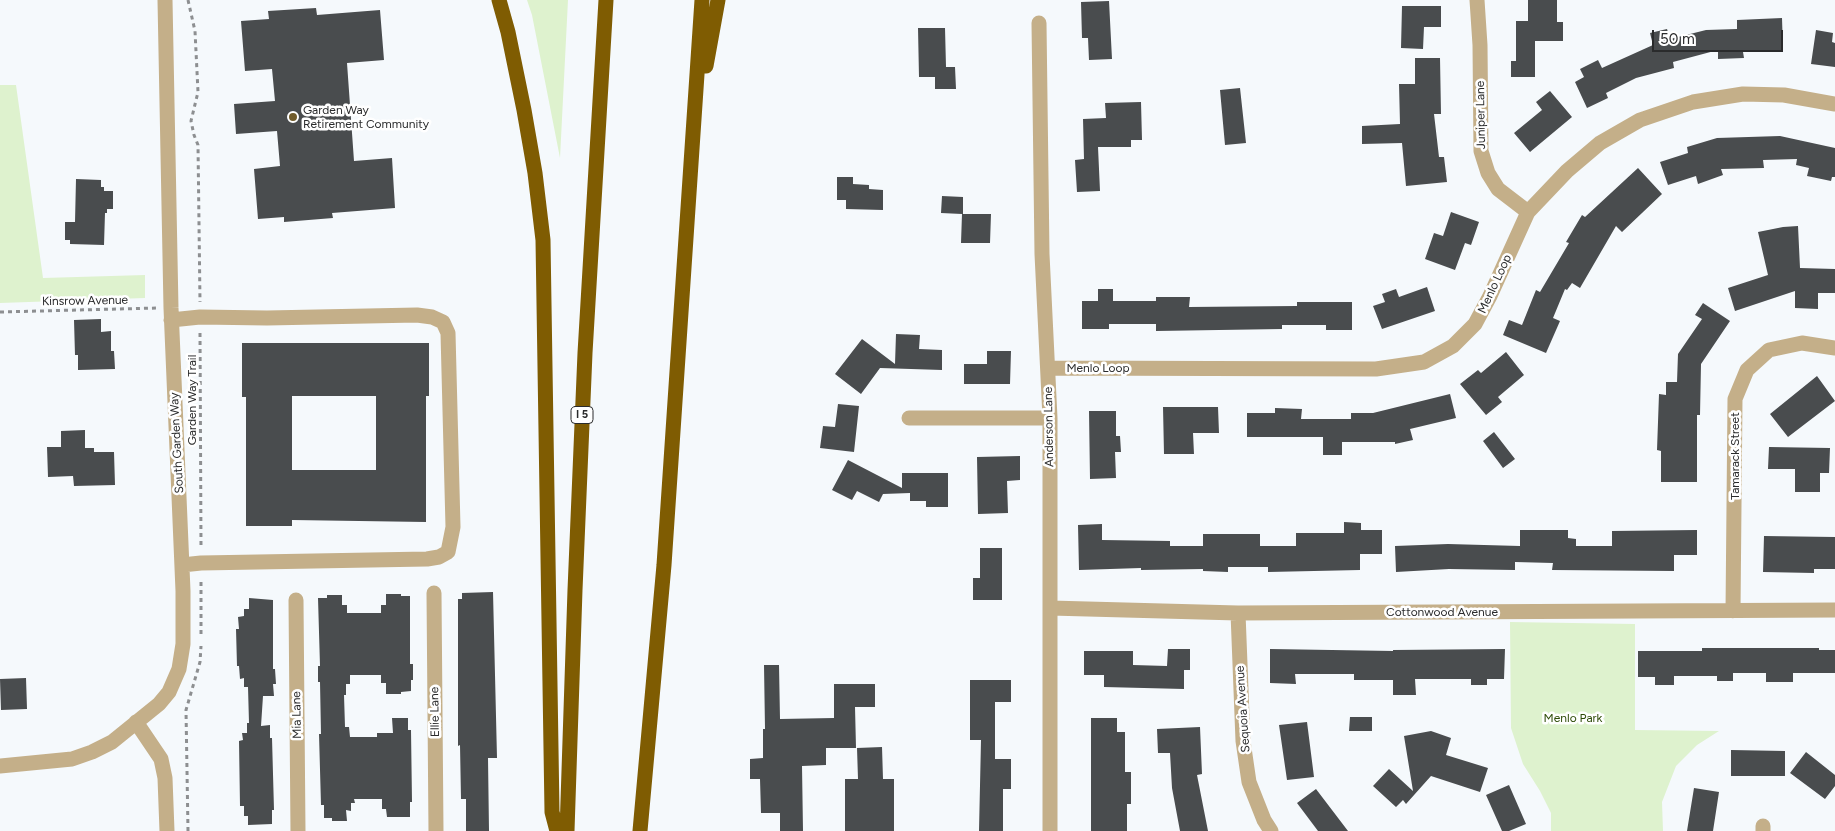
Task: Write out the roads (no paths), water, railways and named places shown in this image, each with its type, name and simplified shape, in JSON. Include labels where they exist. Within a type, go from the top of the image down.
[{"type":"highway","points":[[499,0],[508,32],[524,110],[535,173],[543,240],[552,812],[558,831]]},
{"type":"highway","name":"I 5","points":[[567,831],[574,590],[585,353],[606,0]]},
{"type":"highway","points":[[640,831],[664,565],[702,0]]},
{"type":"highway","points":[[693,139],[718,0]]},
{"type":"street","name":"South Garden Way","points":[[0,766],[72,759],[112,742],[159,704],[169,692],[179,669],[183,644],[182,565],[171,314],[165,0]]},
{"type":"street","name":"Juniper Lane","points":[[1477,0],[1480,45],[1481,151],[1488,173],[1498,189],[1528,212]]},
{"type":"street","name":"Anderson Lane","points":[[1040,23],[1042,254],[1050,418],[1050,831]]},
{"type":"street","name":"Menlo Loop","points":[[1048,368],[1376,369],[1424,362],[1453,346],[1475,324],[1490,296],[1528,212],[1567,171],[1600,143],[1640,120],[1693,102],[1744,94],[1784,95],[1835,104]]},
{"type":"street","points":[[171,314],[200,317],[267,318],[417,315],[432,317],[443,322],[448,333],[453,528],[448,552],[427,560],[202,562],[182,565]]},
{"type":"street","name":"Tamarack Street","points":[[1733,611],[1735,399],[1747,370],[1769,350],[1802,342],[1835,348]]},
{"type":"street","points":[[909,418],[1050,418]]},
{"type":"street","name":"Ellie Lane","points":[[434,593],[436,831]]},
{"type":"street","name":"Mia Lane","points":[[296,600],[298,831]]},
{"type":"street","name":"Cottonwood Avenue","points":[[1050,608],[1238,613],[1835,610]]},
{"type":"street","name":"Sequoia Avenue","points":[[1238,613],[1243,741],[1249,782],[1264,820],[1271,831]]},
{"type":"street","points":[[136,722],[161,760],[167,831]]},
{"type":"place","name":"Garden Way Retirement Community","points":[[293,117]]},
{"type":"park label","name":"Menlo Park","points":[[1573,718]]}]
